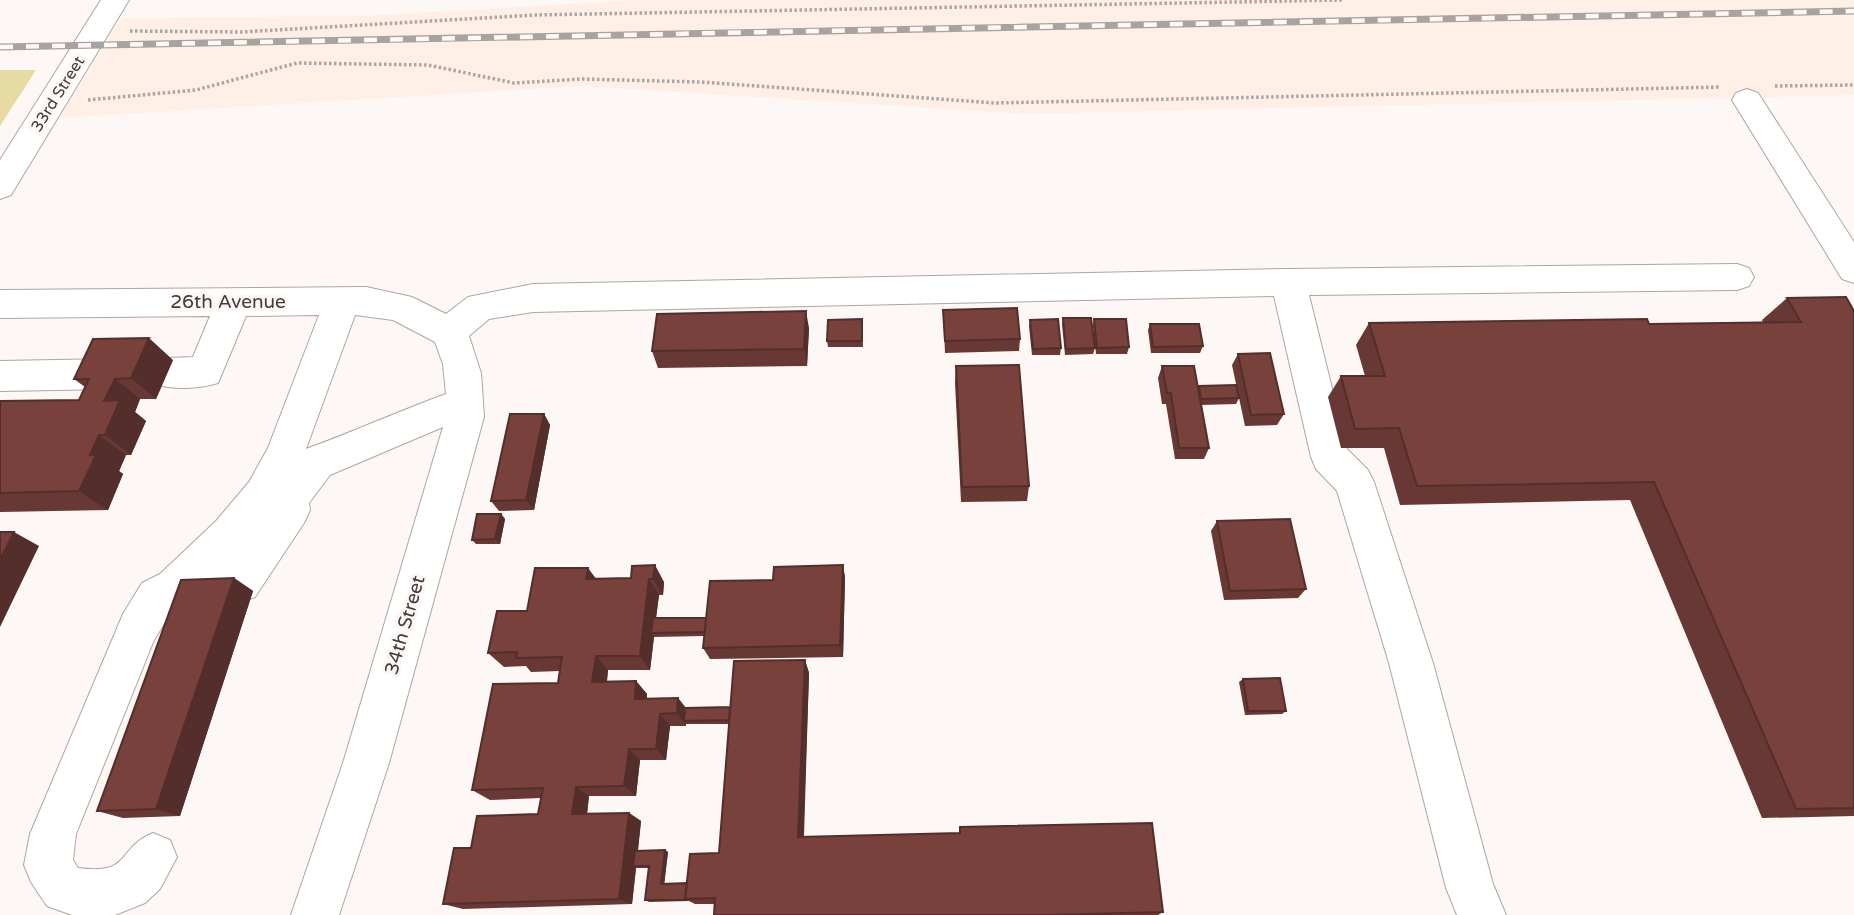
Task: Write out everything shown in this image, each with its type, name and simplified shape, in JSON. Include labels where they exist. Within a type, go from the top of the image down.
[{"type":"street","name":"33rd Street","points":[[0,187],[115,0]]},
{"type":"street","points":[[1749,91],[1854,270]]},
{"type":"street","points":[[449,332],[480,307],[533,298],[1288,282],[1737,277]]},
{"type":"street","points":[[1288,282],[1330,457],[1354,482],[1411,663],[1471,888],[1482,915]]},
{"type":"street","name":"26th Avenue","points":[[0,304],[366,301],[400,307],[449,332]]},
{"type":"street","points":[[167,373],[205,372],[234,302]]},
{"type":"street","points":[[153,857],[136,881],[107,893],[86,895],[64,890],[48,866],[53,834],[138,628],[157,597],[175,588],[230,534],[263,494],[285,453],[342,302]]},
{"type":"street","name":"34th Street","points":[[315,915],[366,762],[465,417],[462,357],[449,332]]},
{"type":"street","points":[[0,376],[112,374]]},
{"type":"street","points":[[175,588],[240,583],[290,510],[306,506],[333,471],[336,457],[386,432],[465,403]]},
{"type":"path","points":[[97,31],[242,32],[535,15],[1343,0]]},
{"type":"path","points":[[52,103],[196,90],[297,63],[428,65],[514,83],[582,79],[701,82],[995,103],[1749,91],[1854,85]]},
{"type":"shaded area","points":[[636,0],[1854,0],[1854,95],[1024,114],[581,86],[60,118],[122,18],[363,16]]},
{"type":"shaded area","points":[[0,70],[36,70],[0,126]]},
{"type":"building","points":[[1846,297],[1854,311],[1854,808],[1796,809],[1654,482],[1417,486],[1399,428],[1355,429],[1341,376],[1385,376],[1369,323],[1647,319],[1649,324],[1801,322],[1787,298]]},
{"type":"building","points":[[1017,308],[1020,339],[945,341],[943,310]]},
{"type":"building","points":[[806,311],[804,349],[652,351],[657,314]]},
{"type":"building","points":[[1063,318],[1091,318],[1095,348],[1066,349]]},
{"type":"building","points":[[862,319],[862,341],[827,341],[828,320]]},
{"type":"building","points":[[1058,319],[1061,348],[1033,349],[1030,320]]},
{"type":"building","points":[[1094,319],[1126,319],[1129,347],[1097,348]]},
{"type":"building","points":[[1150,324],[1199,324],[1203,346],[1153,347]]},
{"type":"building","points":[[149,338],[131,378],[115,379],[104,401],[120,400],[105,435],[99,435],[90,455],[96,455],[79,491],[0,493],[0,401],[79,400],[89,379],[74,379],[93,339]]},
{"type":"building","points":[[1270,353],[1284,414],[1251,415],[1238,354]]},
{"type":"building","points":[[1019,365],[1029,486],[962,487],[956,366]]},
{"type":"building","points":[[1162,366],[1194,366],[1209,448],[1179,448],[1171,393],[1167,393]]},
{"type":"building","points":[[1236,385],[1239,398],[1201,399],[1199,386]]},
{"type":"building","points":[[510,414],[544,414],[526,500],[491,501]]},
{"type":"building","points":[[477,514],[501,514],[495,539],[472,540]]},
{"type":"building","points":[[1290,519],[1306,589],[1230,591],[1217,521]]},
{"type":"building","points":[[0,532],[14,532],[0,560]]},
{"type":"building","points":[[655,565],[653,579],[649,579],[640,656],[596,656],[592,682],[636,681],[635,699],[678,698],[677,713],[660,714],[656,749],[629,749],[624,786],[576,787],[572,814],[629,813],[619,899],[443,904],[454,848],[471,848],[477,816],[538,814],[543,788],[472,790],[493,684],[558,683],[562,657],[516,658],[517,652],[488,653],[497,611],[527,611],[535,568],[588,568],[586,579],[631,578],[632,566]]},
{"type":"building","points":[[843,565],[840,645],[703,648],[710,581],[773,580],[774,567]]},
{"type":"building","points":[[234,578],[156,809],[97,811],[181,580]]},
{"type":"building","points":[[653,618],[706,618],[705,632],[651,633]]},
{"type":"building","points":[[805,660],[798,837],[960,833],[960,827],[1152,823],[1163,912],[1052,915],[714,915],[715,898],[685,899],[690,854],[719,853],[734,661]]},
{"type":"building","points":[[1280,678],[1286,711],[1248,711],[1243,679]]},
{"type":"building","points":[[730,707],[729,720],[684,721],[685,708]]},
{"type":"building","points":[[665,850],[661,884],[687,883],[687,900],[645,900],[649,866],[633,866],[635,851]]},
{"type":"railway","points":[[0,47],[1854,11]]}]
